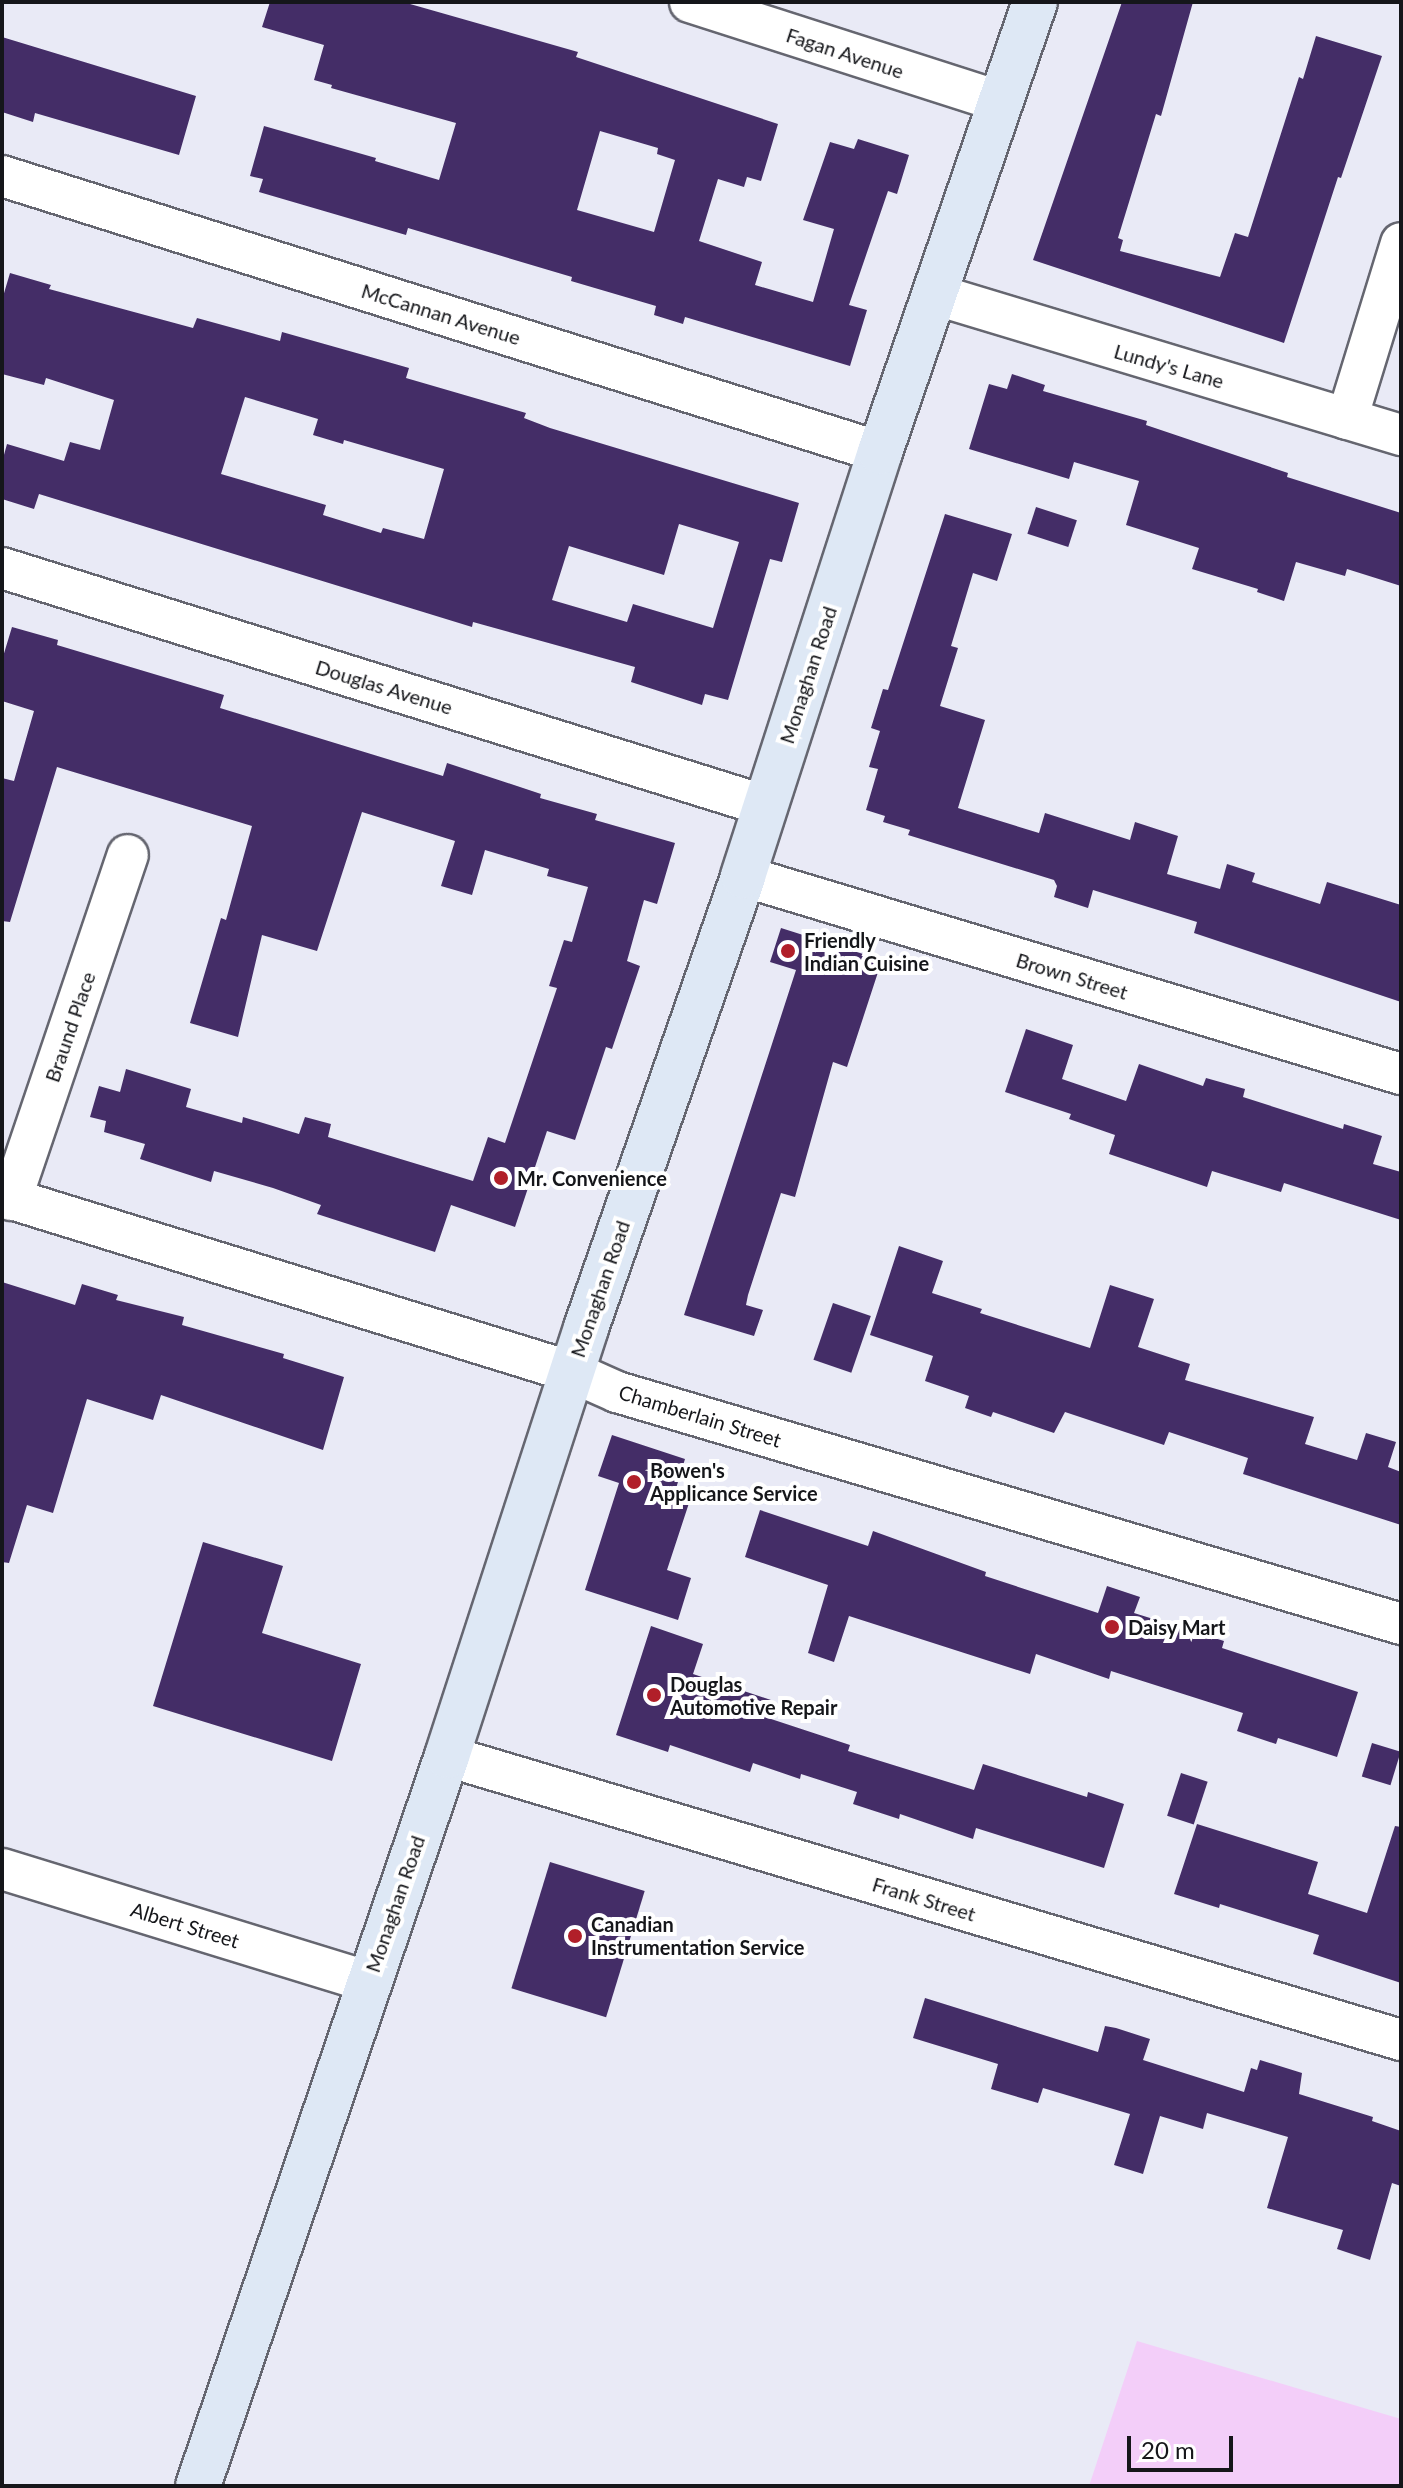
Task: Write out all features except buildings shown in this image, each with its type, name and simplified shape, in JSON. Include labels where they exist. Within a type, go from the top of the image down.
[{"type":"main road","name":"Monaghan Road","points":[[198,2486],[367,1981],[447,1756],[572,1372],[743,876],[880,452],[937,295],[1035,2]]},
{"type":"street","name":"Fagan Avenue","points":[[690,2],[1001,102]]},
{"type":"street","name":"McCannan Avenue","points":[[2,176],[880,452]]},
{"type":"street","points":[[1347,419],[1401,243]]},
{"type":"street","name":"Lundy's Lane","points":[[937,295],[1401,435]]},
{"type":"street","name":"Douglas Avenue","points":[[2,568],[766,806]]},
{"type":"street","name":"Braund Place","points":[[7,1198],[128,855]]},
{"type":"street","name":"Brown Street","points":[[743,876],[1401,1074]]},
{"type":"street","name":"Chamberlain Street","points":[[7,1198],[572,1372],[632,1397],[1401,1624]]},
{"type":"street","name":"Frank Street","points":[[447,1756],[1401,2040]]},
{"type":"street","name":"Albert Street","points":[[2,1869],[367,1981]]},
{"type":"shaded area","points":[[1137,2341],[1401,2419],[1401,2486],[1089,2486]]},
{"type":"place","name":"Friendly Indian Cuisine","points":[[788,951]]},
{"type":"place","name":"Mr. Convenience","points":[[501,1178]]},
{"type":"place","name":"Bowen's Applicance Service","points":[[634,1482]]},
{"type":"place","name":"Daisy Mart","points":[[1112,1627]]},
{"type":"place","name":"Douglas Automotive Repair","points":[[654,1695]]},
{"type":"place","name":"Canadian Instrumentation Service","points":[[575,1936]]}]
